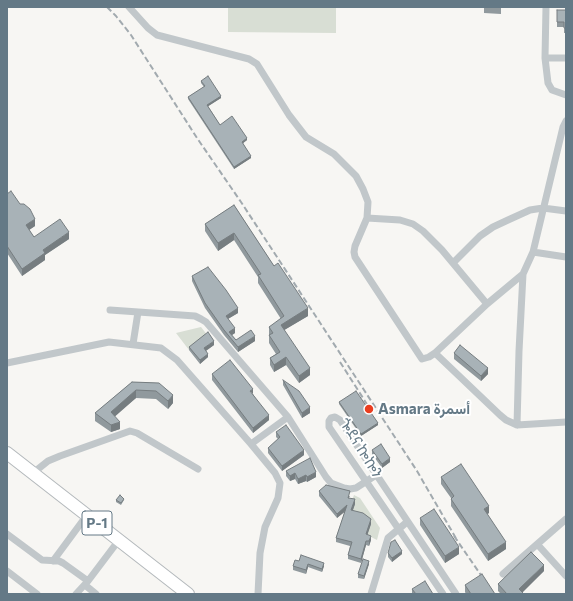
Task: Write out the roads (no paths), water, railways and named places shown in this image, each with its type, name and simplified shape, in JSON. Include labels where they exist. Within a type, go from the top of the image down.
[{"type":"highway","name":"P-1","points":[[7,452],[188,594]]},
{"type":"street","points":[[129,7],[148,28],[157,35],[249,59],[257,64],[289,115],[306,137],[334,154],[356,176],[368,202],[367,218],[355,246],[354,252],[358,262],[422,359],[435,353],[487,304],[524,274]]},
{"type":"street","points":[[546,7],[545,58],[550,87],[552,90],[566,95]]},
{"type":"street","points":[[545,58],[566,58]]},
{"type":"street","points":[[517,425],[519,351],[524,274],[533,252],[565,125]]},
{"type":"street","points":[[453,263],[480,236],[493,227],[530,210],[543,208],[566,211]]},
{"type":"street","points":[[367,218],[400,220],[413,224],[423,231],[453,263],[487,304]]},
{"type":"street","points":[[533,252],[566,257]]},
{"type":"street","points":[[110,310],[195,316],[206,322],[288,418],[326,478],[331,483],[344,488],[356,488],[376,475]]},
{"type":"street","points":[[133,344],[138,312]]},
{"type":"street","points":[[7,363],[109,342],[161,348],[178,360],[251,444],[275,473],[280,483],[278,498],[265,527],[260,553],[258,594]]},
{"type":"street","points":[[435,353],[506,420],[517,425],[566,422]]},
{"type":"street","name":"ጐደና ኰኰን","points":[[443,594],[328,424],[331,418],[335,417],[340,420],[456,594]]},
{"type":"street","points":[[251,444],[288,418]]},
{"type":"street","points":[[33,473],[48,461],[130,431],[137,433],[198,469]]},
{"type":"street","points":[[53,561],[87,515]]},
{"type":"street","points":[[503,574],[566,519]]},
{"type":"street","points":[[371,594],[387,542],[391,535],[407,522]]},
{"type":"street","points":[[7,534],[42,560],[59,561],[64,563],[96,594]]},
{"type":"street","points":[[76,594],[118,540]]},
{"type":"street","points":[[538,545],[566,576]]},
{"type":"street","points":[[7,571],[37,594]]},
{"type":"railway","points":[[107,7],[131,35],[197,138],[241,202],[417,471],[457,540]]},
{"type":"railway","points":[[340,362],[370,409]]},
{"type":"railway","points":[[454,536],[494,594]]},
{"type":"place","name":"Asmara أسمرة","points":[[369,409]]}]
